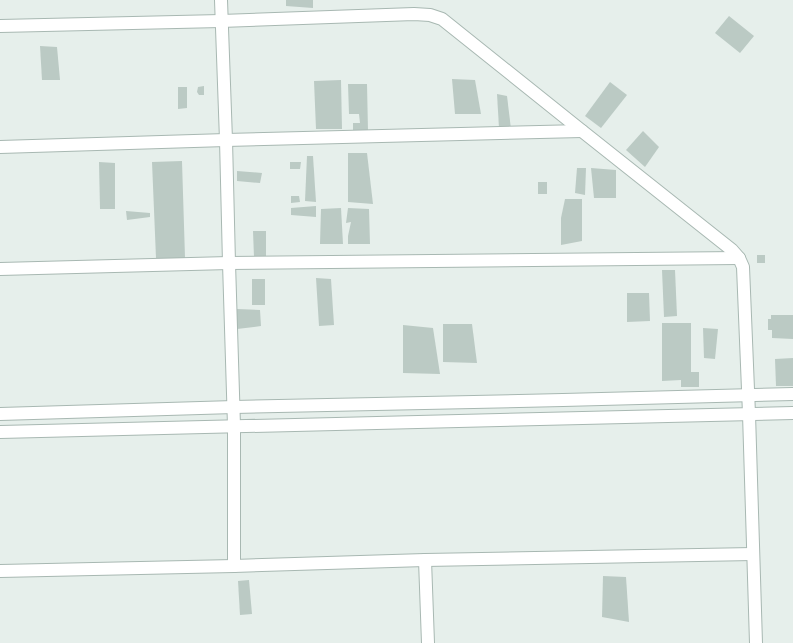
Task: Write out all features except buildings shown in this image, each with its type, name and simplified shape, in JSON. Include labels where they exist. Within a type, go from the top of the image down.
[{"type":"street","points":[[221,0],[234,407],[234,566]]},
{"type":"street","points":[[0,26],[221,21],[407,14],[430,15],[442,19],[732,250],[739,258],[743,267],[756,643]]},
{"type":"street","points":[[0,147],[582,131]]},
{"type":"street","points":[[0,269],[229,263],[739,258]]},
{"type":"street","points":[[0,414],[793,394]]},
{"type":"street","points":[[0,432],[793,413]]},
{"type":"street","points":[[0,571],[425,560],[753,554]]},
{"type":"street","points":[[425,560],[428,643]]}]
